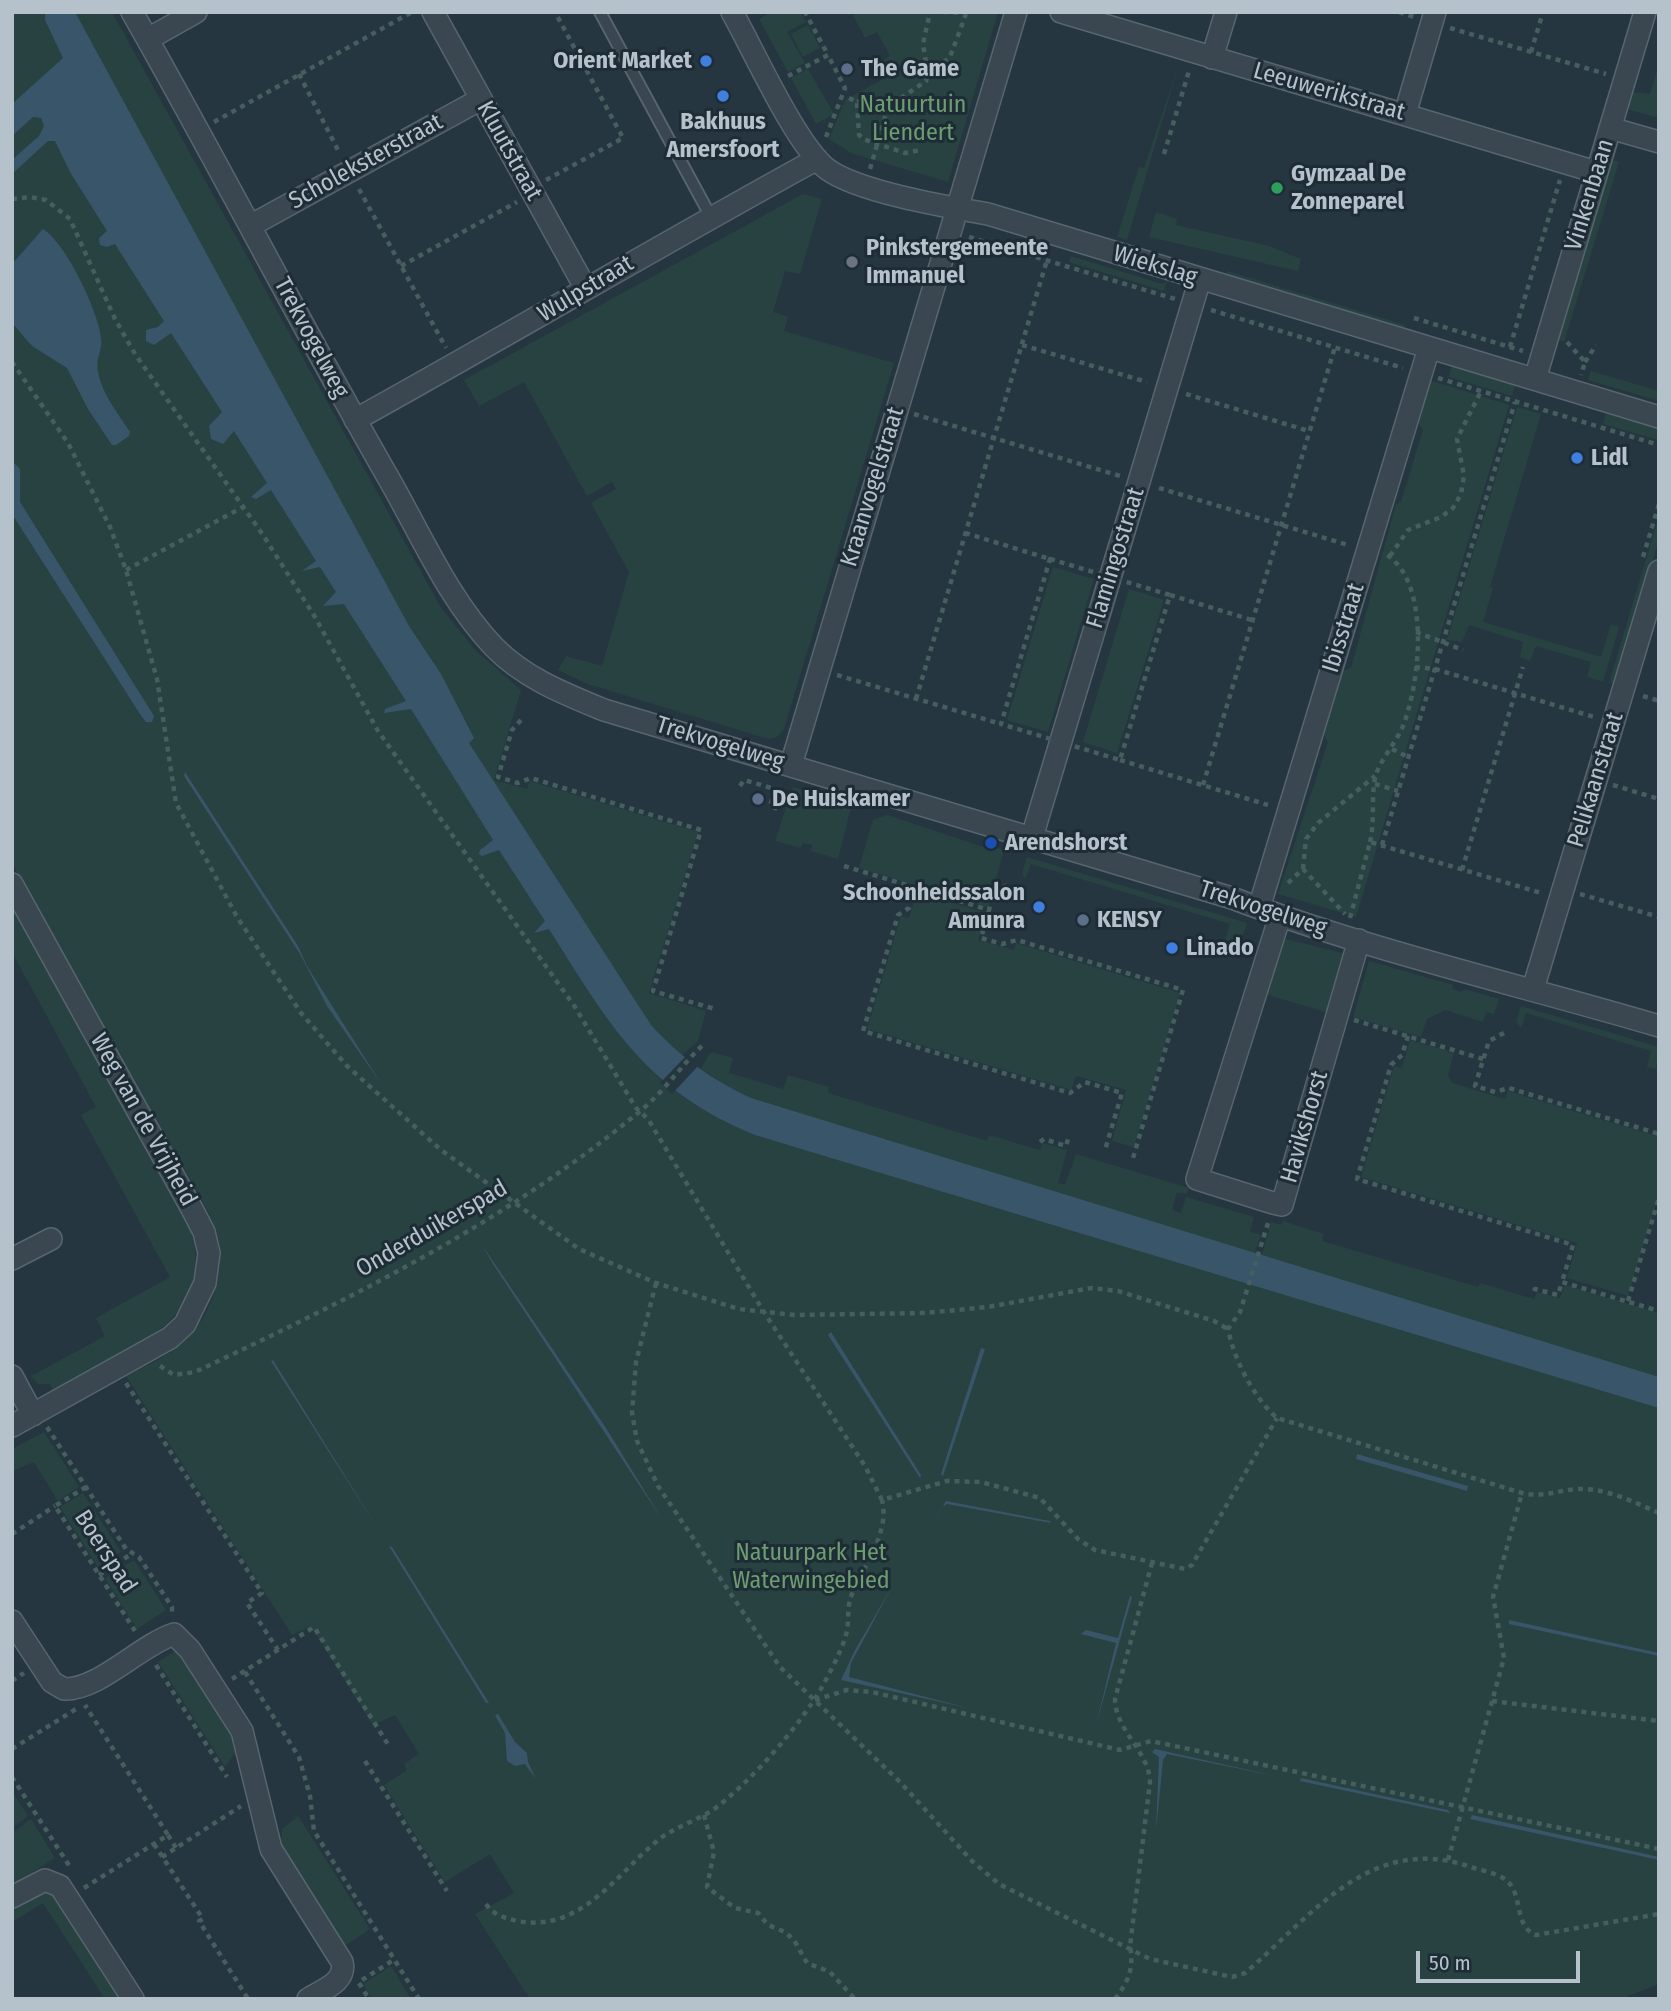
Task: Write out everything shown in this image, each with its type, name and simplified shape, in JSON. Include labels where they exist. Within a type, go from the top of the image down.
[{"type":"street","name":"Trekvogelweg","points":[[132,12],[355,420],[464,611],[505,656],[549,686],[604,710],[1261,902],[1280,916],[1659,1026]]},
{"type":"street","points":[[148,39],[196,12]]},
{"type":"street","name":"Kluutstraat","points":[[433,12],[586,289]]},
{"type":"street","name":"Wiekslag","points":[[732,12],[801,137],[817,159],[839,176],[927,204],[988,214],[1659,417]]},
{"type":"street","name":"Kraanvogelstraat","points":[[790,765],[1016,12]]},
{"type":"street","name":"Leeuwerikstraat","points":[[1061,12],[1597,172]]},
{"type":"street","points":[[1203,56],[1226,12]]},
{"type":"street","name":"Vinkenbaan","points":[[1535,379],[1645,12]]},
{"type":"street","points":[[1405,114],[1433,17]]},
{"type":"street","name":"Scholeksterstraat","points":[[250,226],[481,99]]},
{"type":"street","points":[[1610,128],[1659,142]]},
{"type":"street","name":"Wulpstraat","points":[[355,420],[817,159]]},
{"type":"street","name":"Flamingostraat","points":[[1032,837],[1200,279]]},
{"type":"street","name":"Ibisstraat","points":[[1261,902],[1429,348]]},
{"type":"street","name":"Pelikaanstraat","points":[[1534,989],[1552,891],[1595,780],[1659,572]]},
{"type":"street","name":"Weg van de Vrijheid","points":[[12,884],[192,1209],[208,1243],[205,1283],[192,1312],[178,1332],[149,1351],[12,1426]]},
{"type":"street","name":"Havikshorst","points":[[1280,916],[1197,1179],[1282,1205],[1359,940]]},
{"type":"street","points":[[12,1259],[51,1239]]},
{"type":"street","points":[[12,1376],[33,1415]]},
{"type":"street","points":[[12,1621],[52,1682],[64,1689],[75,1689],[174,1634],[190,1650],[242,1731],[271,1849],[344,1967],[341,1978],[308,1999]]},
{"type":"street","points":[[12,1897],[35,1883],[49,1880],[60,1886],[77,1889],[132,1999]]},
{"type":"lane","points":[[600,12],[711,217]]},
{"type":"path","points":[[199,131],[412,12]]},
{"type":"path","points":[[401,266],[623,138],[555,12]]},
{"type":"path","points":[[805,12],[845,88],[817,159]]},
{"type":"path","points":[[866,185],[876,142],[892,103],[926,81],[928,75],[923,44],[930,12]]},
{"type":"path","points":[[928,75],[950,57],[966,13],[943,12]]},
{"type":"path","points":[[1531,52],[1543,12]]},
{"type":"path","points":[[1433,17],[1531,52],[1624,79]]},
{"type":"path","points":[[772,85],[828,55]]},
{"type":"path","points":[[1164,154],[1203,56]]},
{"type":"path","points":[[299,74],[349,172],[455,365]]},
{"type":"path","points":[[849,98],[857,102],[872,97],[892,103]]},
{"type":"path","points":[[857,102],[859,135],[863,139],[905,153],[921,150]]},
{"type":"path","points":[[1510,347],[1565,163]]},
{"type":"path","points":[[12,199],[41,199],[54,204],[67,215],[123,335],[296,586],[378,731],[575,1007],[765,1314],[866,1466],[882,1500],[883,1526],[851,1596],[844,1642],[814,1700],[782,1742],[734,1791],[704,1815],[667,1833],[575,1914],[555,1921],[528,1923],[498,1915],[486,1904]]},
{"type":"path","points":[[950,232],[1659,445]]},
{"type":"path","points":[[916,699],[1047,260]]},
{"type":"path","points":[[1410,317],[1554,360],[1567,342],[1571,329]]},
{"type":"path","points":[[1567,342],[1585,362]]},
{"type":"path","points":[[1576,392],[1585,362],[1596,345]]},
{"type":"path","points":[[1203,785],[1335,347]]},
{"type":"path","points":[[12,362],[73,452],[93,490],[126,570],[158,679],[176,803],[255,947],[301,1013],[347,1066],[403,1119],[512,1204],[579,1249],[656,1283],[702,1299],[765,1314],[873,1316],[925,1313],[988,1307],[1091,1288],[1118,1291],[1214,1321],[1228,1329],[1232,1346],[1245,1372],[1264,1404],[1277,1418],[1522,1493],[1540,1496],[1587,1490],[1623,1498],[1659,1513]]},
{"type":"path","points":[[1390,556],[1408,530],[1441,517],[1453,508],[1461,494],[1464,476],[1457,439],[1481,391]]},
{"type":"path","points":[[1382,845],[1515,401]]},
{"type":"path","points":[[126,570],[243,507]]},
{"type":"path","points":[[965,533],[1252,621]]},
{"type":"path","points":[[1261,902],[1279,891],[1303,869],[1306,839],[1318,823],[1375,776],[1392,749],[1409,705],[1415,667],[1414,592],[1390,556],[1367,551]]},
{"type":"path","points":[[1001,724],[1050,559]]},
{"type":"path","points":[[1120,760],[1170,596]]},
{"type":"path","points":[[1416,632],[1463,649]]},
{"type":"path","points":[[1415,667],[1435,669],[1595,717]]},
{"type":"path","points":[[1462,870],[1523,667]]},
{"type":"path","points":[[818,670],[1289,811]]},
{"type":"path","points":[[521,720],[512,730],[498,777],[518,783],[531,778],[701,830],[653,991],[715,1009]]},
{"type":"path","points":[[1392,749],[1408,757]]},
{"type":"path","points":[[1303,869],[1350,919],[1375,821],[1375,776]]},
{"type":"path","points":[[740,786],[744,780],[775,789],[770,806],[778,808]]},
{"type":"path","points":[[1595,780],[1659,799]]},
{"type":"path","points":[[1375,784],[1398,791]]},
{"type":"path","points":[[1370,842],[1462,870],[1659,917]]},
{"type":"path","points":[[844,866],[989,910]]},
{"type":"path","points":[[1010,884],[995,890],[981,937],[1002,944],[1017,940],[1183,990],[1133,1158]]},
{"type":"path","points":[[915,888],[909,908],[898,915],[863,1031],[1070,1093],[1085,1082],[1122,1093],[1105,1150]]},
{"type":"path","points":[[1223,948],[1227,942],[1268,954]]},
{"type":"path","points":[[1337,1015],[1483,1059]]},
{"type":"path","points":[[1504,1033],[1489,1041],[1475,1086],[1495,1092],[1509,1088],[1659,1134]]},
{"type":"path","points":[[1408,1036],[1402,1055],[1391,1065],[1357,1179],[1573,1245],[1558,1296],[1535,1289],[1534,1291]]},
{"type":"path","name":"Onderduikerspad","points":[[149,1351],[154,1361],[170,1374],[195,1372],[415,1262],[512,1204],[640,1111],[705,1042]]},
{"type":"path","points":[[1040,1142],[1044,1139],[1066,1146],[1068,1139]]},
{"type":"path","points":[[1628,1301],[1659,1198]]},
{"type":"path","points":[[1228,1329],[1240,1312],[1260,1249]]},
{"type":"path","points":[[1562,1282],[1659,1311]]},
{"type":"path","points":[[656,1283],[641,1334],[632,1386],[632,1419],[636,1441],[658,1486],[773,1658],[908,1791],[984,1872],[1008,1890],[1131,1950],[1180,1968],[1236,1977],[1250,1968],[1328,1899],[1363,1876],[1409,1857],[1448,1860],[1501,1877],[1511,1885],[1524,1926],[1536,1935],[1659,1914]]},
{"type":"path","points":[[117,1369],[262,1593],[247,1603],[278,1650]]},
{"type":"path","name":"Boerspad","points":[[33,1415],[49,1429],[126,1549],[139,1557],[172,1607],[174,1634]]},
{"type":"path","points":[[882,1500],[947,1481],[981,1482],[1040,1498],[1078,1539],[1095,1550],[1182,1570],[1192,1565],[1277,1418]]},
{"type":"path","name":"Boerspad","points":[[86,1487],[55,1506],[227,1777]]},
{"type":"path","points":[[1448,1860],[1504,1658],[1493,1606],[1494,1591],[1522,1493]]},
{"type":"path","points":[[12,1534],[55,1506]]},
{"type":"path","points":[[99,1574],[133,1553]]},
{"type":"path","points":[[1115,1999],[1126,1984],[1133,1966],[1131,1950],[1150,1782],[1148,1770],[1117,1714],[1115,1699],[1152,1563]]},
{"type":"path","points":[[215,1690],[314,1627],[388,1746]]},
{"type":"path","points":[[244,1672],[299,1757],[310,1796],[314,1831],[419,1999]]},
{"type":"path","points":[[75,1689],[176,1848]]},
{"type":"path","points":[[814,1700],[847,1690],[872,1692],[1121,1750],[1151,1741],[1463,1805],[1659,1849]]},
{"type":"path","points":[[1492,1701],[1659,1721]]},
{"type":"path","points":[[365,1760],[447,1891]]},
{"type":"path","points":[[12,1777],[72,1871]]},
{"type":"path","points":[[162,1857],[257,1795]]},
{"type":"path","points":[[704,1815],[714,1852],[707,1887],[735,1908],[758,1913],[768,1925],[785,1932],[794,1940],[807,1963],[830,1972],[855,1999]]},
{"type":"path","points":[[77,1889],[168,1835]]},
{"type":"path","points":[[154,1844],[248,1999]]},
{"type":"path","points":[[369,1999],[358,1982],[395,1959]]},
{"type":"green space","name":"Natuurpark Het Waterwingebied","points":[[17,12],[112,12],[440,606],[475,650],[521,690],[494,780],[527,789],[530,781],[698,832],[649,993],[706,1011],[698,1041],[682,1055],[700,1070],[711,1052],[733,1058],[729,1073],[783,1089],[788,1075],[829,1087],[828,1093],[987,1141],[989,1135],[1040,1150],[1043,1143],[1067,1150],[1058,1183],[1065,1185],[1076,1154],[1189,1188],[1187,1194],[1177,1192],[1172,1210],[1181,1213],[1186,1197],[1254,1217],[1250,1231],[1261,1235],[1255,1252],[1262,1254],[1271,1222],[1281,1225],[1283,1221],[1324,1234],[1322,1241],[1478,1287],[1480,1283],[1534,1299],[1537,1292],[1560,1298],[1565,1285],[1659,1313],[1659,1984],[1620,1999],[530,1999],[475,1914],[514,1893],[490,1854],[445,1882],[384,1785],[407,1770],[404,1764],[419,1754],[395,1715],[373,1725],[311,1626],[292,1635],[126,1376],[178,1347],[199,1325],[218,1280],[220,1249],[214,1225],[200,1197],[180,1161],[177,1163],[12,863],[12,15]]},
{"type":"green space","points":[[771,12],[801,12],[806,22],[787,32],[805,63],[788,72],[759,19]]},
{"type":"green space","name":"Natuurtuin Liendert","points":[[859,12],[998,12],[948,182],[851,153],[829,139],[845,100],[887,77],[879,62],[890,56],[877,32],[865,38],[853,15]]},
{"type":"green space","points":[[808,25],[820,48],[803,57],[791,34]]},
{"type":"green space","points":[[1179,64],[1127,240],[1117,237],[1139,167],[1144,168]]},
{"type":"green space","points":[[1659,64],[1659,118],[1627,109],[1632,92],[1650,94]]},
{"type":"green space","points":[[808,69],[834,114],[816,124],[791,78]]},
{"type":"green space","points":[[1611,159],[1619,162],[1564,342],[1557,339]]},
{"type":"green space","points":[[803,194],[822,199],[800,274],[785,271],[773,312],[788,317],[784,331],[894,363],[784,729],[777,737],[768,739],[588,684],[558,670],[566,656],[602,666],[629,572],[591,503],[616,489],[612,482],[587,496],[524,382],[479,406],[464,380]]},
{"type":"green space","points":[[1156,212],[1177,219],[1176,225],[1269,246],[1301,259],[1298,271],[1149,237]]},
{"type":"green space","points":[[1071,256],[1162,284],[1167,281],[1164,291],[1069,262]]},
{"type":"green space","points":[[1227,271],[1405,325],[1404,331],[1226,277]]},
{"type":"green space","points":[[1452,364],[1516,383],[1512,396],[1449,377]]},
{"type":"green space","points":[[1591,371],[1659,391],[1659,401],[1588,380]]},
{"type":"green space","points":[[1429,380],[1509,405],[1356,917],[1278,894],[1328,742],[1323,733],[1341,672],[1351,668],[1396,504],[1401,502],[1423,430],[1417,421]]},
{"type":"green space","points":[[1517,407],[1541,414],[1490,587],[1493,588],[1483,622],[1601,657],[1611,624],[1619,627],[1603,682],[1587,677],[1591,662],[1536,646],[1530,661],[1520,657],[1523,642],[1469,625],[1462,642],[1447,640]]},
{"type":"green space","points":[[1607,410],[1659,426],[1659,440],[1603,424]]},
{"type":"green space","points":[[1659,516],[1659,539],[1616,683],[1609,683]]},
{"type":"green space","points":[[1053,567],[1094,579],[1048,732],[1007,720]]},
{"type":"green space","points":[[1129,589],[1164,600],[1117,753],[1083,742]]},
{"type":"green space","points":[[793,787],[852,804],[838,859],[811,851],[812,845],[803,843],[801,848],[775,841]]},
{"type":"green space","points":[[887,815],[989,849],[991,846],[1004,850],[988,907],[859,868],[873,820]]},
{"type":"green space","points":[[1027,857],[1247,923],[1240,944],[1225,940],[1230,924],[1031,864],[1025,879],[1022,873]]},
{"type":"green space","points":[[917,892],[986,913],[978,940],[1014,950],[1016,943],[1180,993],[1134,1147],[1112,1141],[1126,1090],[1076,1076],[1071,1090],[867,1029],[901,916],[909,918]]},
{"type":"green space","points":[[12,904],[190,1228],[196,1261],[191,1288],[178,1312],[158,1332],[134,1349],[53,1391],[50,1384],[38,1384],[31,1376],[105,1336],[96,1318],[170,1277],[81,1115],[96,1107],[12,952]]},
{"type":"green space","points":[[1282,938],[1346,954],[1329,1013],[1265,994]]},
{"type":"green space","points":[[1369,961],[1453,985],[1452,989],[1462,992],[1464,989],[1499,999],[1494,1014],[1486,1012],[1483,1022],[1445,1010],[1427,1019],[1421,1037],[1353,1017]]},
{"type":"green space","points":[[1521,1006],[1659,1047],[1656,1069],[1647,1067],[1651,1051],[1526,1013],[1521,1028],[1516,1022]]},
{"type":"green space","points":[[1410,1040],[1454,1053],[1448,1075],[1452,1083],[1505,1099],[1508,1091],[1659,1137],[1659,1194],[1628,1296],[1567,1278],[1577,1243],[1361,1177],[1394,1066],[1402,1068]]},
{"type":"green space","points":[[44,1432],[79,1487],[58,1501],[34,1462],[12,1471],[12,1449]]},
{"type":"green space","points":[[83,1493],[121,1552],[98,1567],[60,1507]]},
{"type":"green space","points":[[134,1560],[166,1610],[137,1629],[105,1578]]},
{"type":"green space","points":[[176,1650],[233,1735],[235,1753],[225,1767],[158,1662]]},
{"type":"green space","points":[[12,1791],[28,1816],[14,1827],[15,1831],[31,1819],[55,1858],[12,1885]]},
{"type":"green space","points":[[298,1816],[370,1929],[345,1946],[281,1844],[282,1829]]},
{"type":"green space","points":[[36,1891],[53,1892],[123,1999],[105,1999],[43,1903],[12,1922],[12,1906]]},
{"type":"green space","points":[[391,1966],[411,1999],[373,1999],[363,1984]]},
{"type":"water","points":[[75,12],[409,626],[441,674],[474,738],[469,743],[651,1025],[673,1047],[723,1084],[751,1098],[1659,1377],[1659,1408],[755,1135],[717,1117],[657,1075],[633,1051],[612,1024],[549,929],[534,933],[545,921],[499,850],[482,856],[479,854],[480,850],[493,840],[411,709],[384,713],[385,709],[406,701],[344,604],[323,606],[336,592],[320,567],[302,571],[316,561],[271,490],[256,499],[251,497],[267,483],[234,431],[223,444],[211,439],[209,426],[222,412],[171,333],[154,345],[146,341],[146,330],[158,327],[164,321],[115,244],[107,247],[100,245],[99,238],[107,231],[70,172],[55,141],[48,141],[12,174],[12,160],[39,136],[44,126],[41,118],[33,117],[12,136],[12,104],[63,58],[45,20],[45,13]]},
{"type":"water","points":[[43,229],[61,248],[80,279],[99,326],[101,348],[97,366],[100,380],[109,400],[130,432],[129,436],[116,445],[112,445],[88,409],[67,368],[32,346],[12,323],[12,264]]},
{"type":"water","points":[[12,461],[20,469],[20,502],[154,716],[152,722],[146,722],[142,717],[12,514]]},
{"type":"water","points":[[185,772],[298,946],[307,966],[382,1085],[327,1006],[300,954],[184,776]]},
{"type":"water","points":[[482,1245],[606,1428],[663,1521],[493,1264]]},
{"type":"water","points":[[831,1332],[921,1475],[920,1478],[828,1335]]},
{"type":"water","points":[[981,1348],[985,1349],[943,1476],[941,1474]]},
{"type":"water","points":[[273,1360],[383,1537],[271,1361]]},
{"type":"water","points":[[1357,1454],[1468,1486],[1467,1491],[1356,1459]]},
{"type":"water","points":[[946,1501],[1051,1523],[947,1504],[942,1507]]},
{"type":"water","points":[[389,1546],[392,1547],[489,1703],[486,1703]]},
{"type":"water","points":[[893,1585],[851,1663],[849,1677],[968,1708],[841,1680],[855,1650]]},
{"type":"water","points":[[1130,1596],[1132,1597],[1096,1725],[1116,1643],[1081,1634],[1086,1630],[1118,1638]]},
{"type":"water","points":[[1509,1620],[1659,1653],[1659,1656],[1509,1624]]},
{"type":"water","points":[[498,1714],[515,1742],[527,1753],[536,1779],[525,1764],[515,1766],[507,1761],[505,1733],[495,1715]]},
{"type":"water","points":[[1155,1749],[1280,1777],[1167,1754],[1163,1760],[1156,1831],[1159,1757],[1152,1752]]},
{"type":"water","points":[[1301,1778],[1448,1810],[1450,1813],[1300,1781]]},
{"type":"water","points":[[1472,1815],[1659,1857],[1659,1860],[1470,1819]]},
{"type":"pier","points":[[687,1055],[699,1065],[672,1094],[660,1083]]},
{"type":"place","name":"Orient Market","points":[[706,61]]},
{"type":"place","name":"The Game","points":[[847,69]]},
{"type":"place","name":"Bakhuus Amersfoort","points":[[723,96]]},
{"type":"place","name":"Gymzaal De Zonneparel","points":[[1277,188]]},
{"type":"place","name":"Pinkstergemeente Immanuel","points":[[852,262]]},
{"type":"place","name":"Lidl","points":[[1577,458]]},
{"type":"place","name":"De Huiskamer","points":[[758,799]]},
{"type":"place","name":"Arendshorst","points":[[991,843]]},
{"type":"place","name":"Schoonheidssalon Amunra","points":[[1039,907]]},
{"type":"place","name":"KENSY","points":[[1083,920]]},
{"type":"place","name":"Linado","points":[[1172,948]]}]
